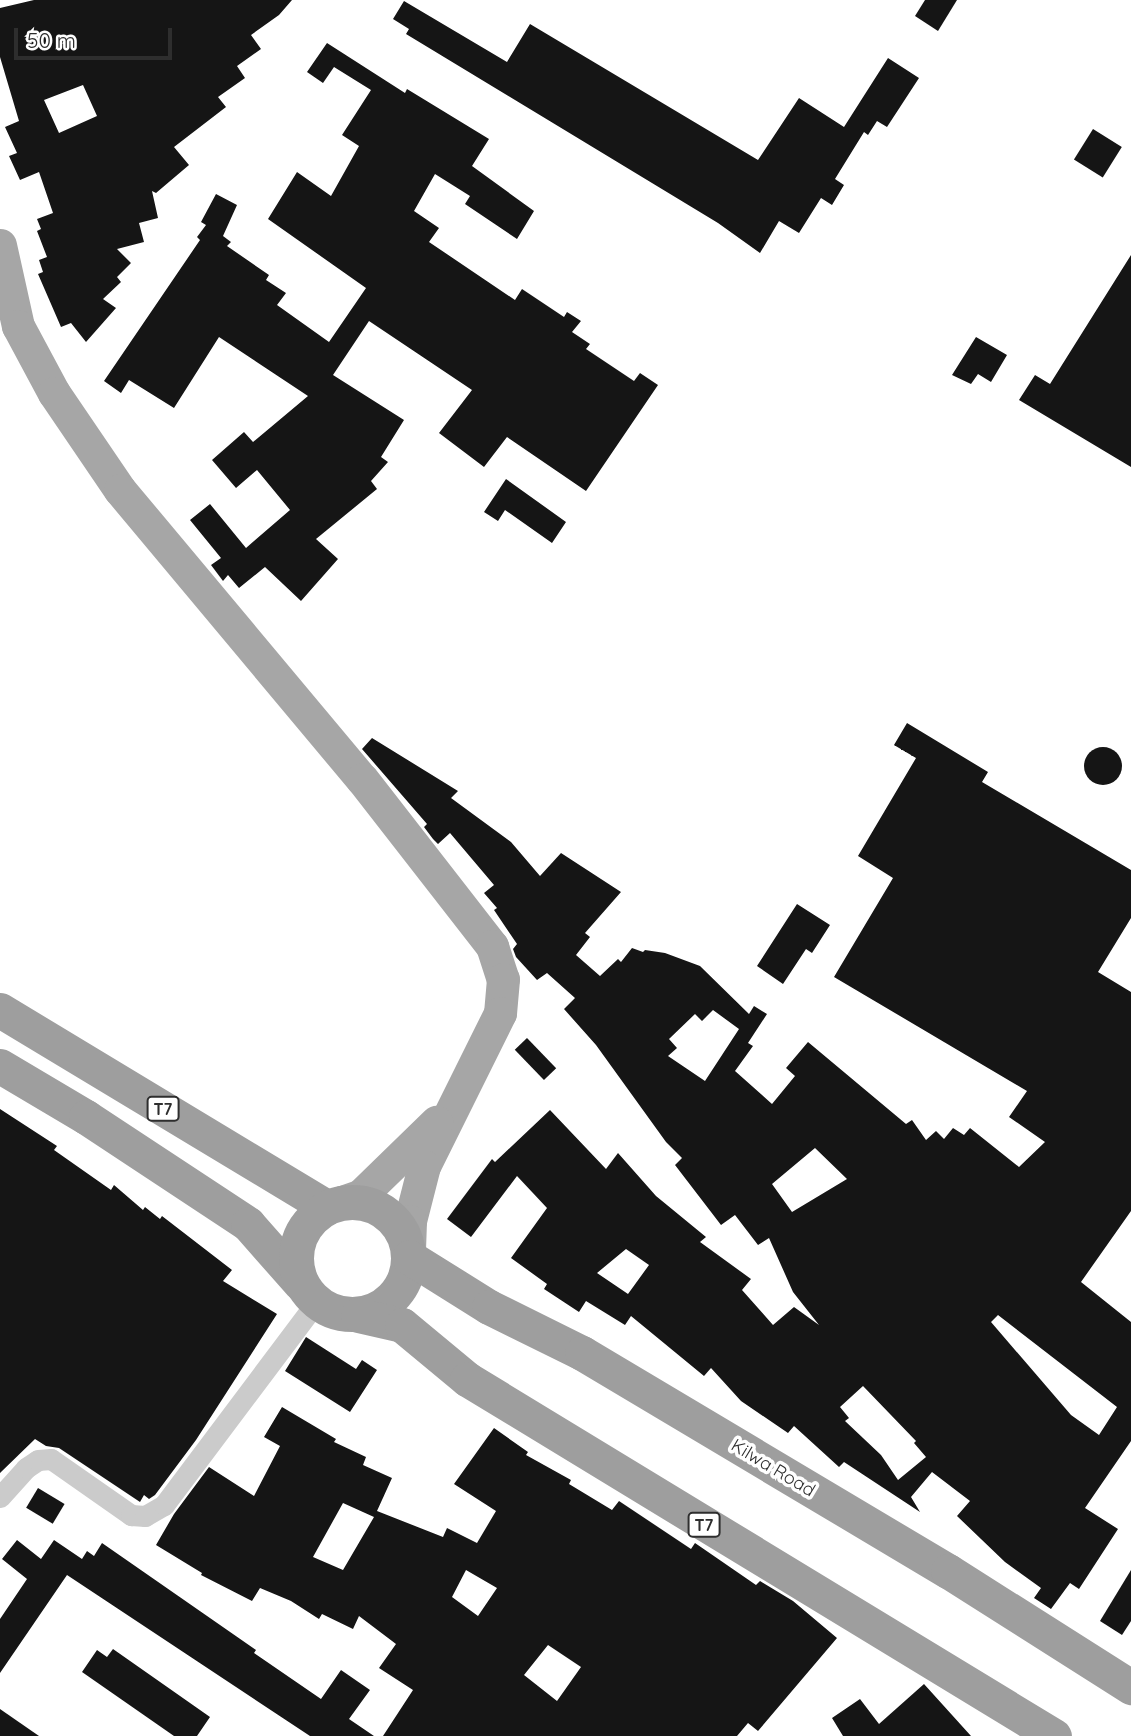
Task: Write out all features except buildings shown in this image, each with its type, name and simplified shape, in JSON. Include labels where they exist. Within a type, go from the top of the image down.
[{"type":"highway","name":"T7","points":[[0,1010],[327,1207]]},
{"type":"highway","points":[[0,1066],[107,1130],[248,1224],[310,1298],[341,1312],[378,1309],[394,1296],[405,1278],[409,1257],[404,1234],[389,1215],[368,1203],[344,1201],[327,1207],[309,1221],[295,1251],[300,1283]]},
{"type":"highway","name":"Kilwa Road","points":[[409,1257],[488,1307],[594,1360],[948,1572],[1131,1687]]},
{"type":"highway","name":"T7","points":[[341,1312],[402,1325],[467,1379],[1054,1736]]},
{"type":"main road","points":[[0,245],[9,323],[120,490],[362,779],[492,946],[503,979],[500,1013],[492,1035],[450,1108],[424,1166],[410,1221],[409,1257]]},
{"type":"main road","points":[[327,1207],[361,1195],[450,1108]]},
{"type":"street","points":[[0,1496],[26,1468],[38,1460],[51,1459],[131,1515],[145,1516],[164,1505],[312,1308],[341,1312]]}]
